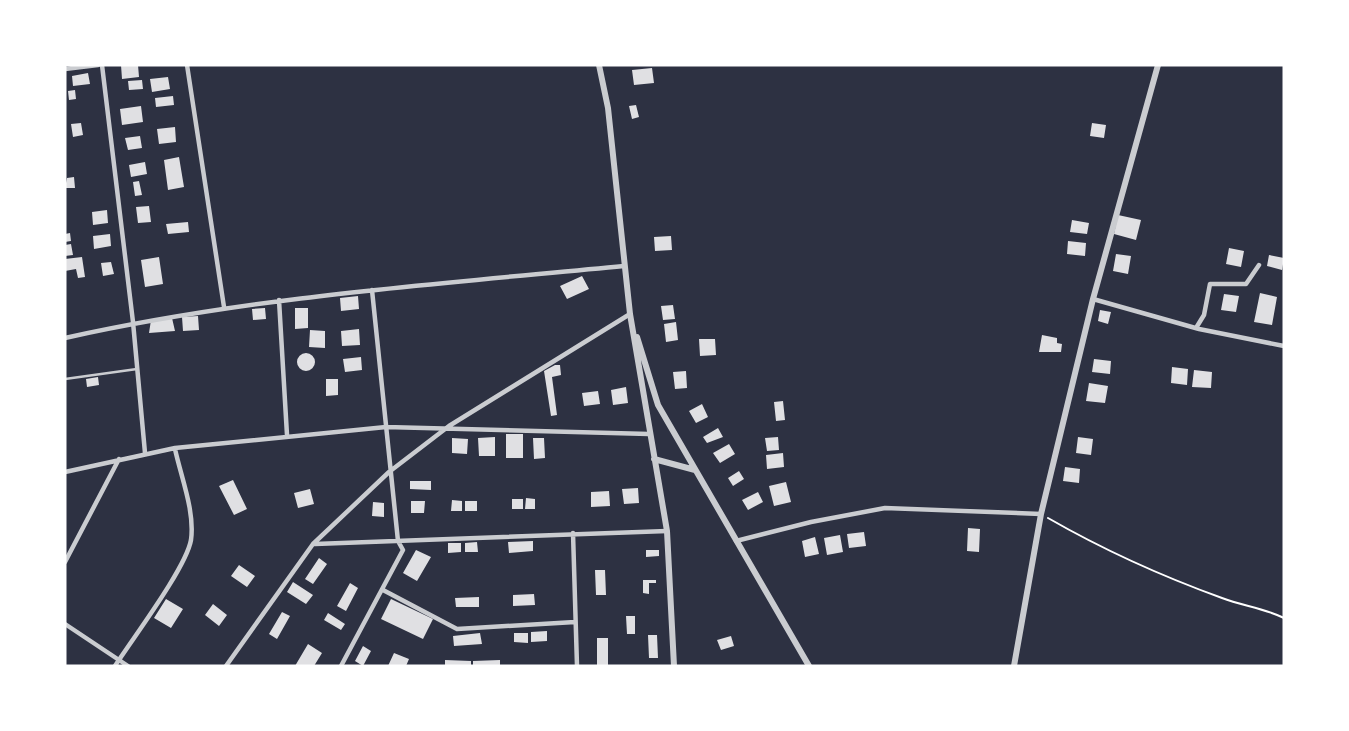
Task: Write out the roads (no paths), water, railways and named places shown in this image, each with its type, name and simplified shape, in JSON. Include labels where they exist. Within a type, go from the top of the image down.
[{"type":"street","points":[[65,69],[100,65],[133,322],[145,453]]},
{"type":"street","points":[[187,65],[224,307]]},
{"type":"street","points":[[599,65],[608,108],[630,314],[667,531],[674,666]]},
{"type":"street","points":[[1014,666],[1041,514],[1093,299],[1158,65]]},
{"type":"street","points":[[1196,328],[1204,314],[1210,284],[1246,284],[1259,265]]},
{"type":"street","points":[[65,338],[133,322],[224,307],[624,266]]},
{"type":"street","points":[[341,666],[403,550],[398,541],[389,472],[372,290]]},
{"type":"street","points":[[1093,299],[1196,328],[1284,346]]},
{"type":"street","points":[[279,300],[287,435]]},
{"type":"street","points":[[226,666],[313,544],[389,472],[449,426],[630,314]]},
{"type":"street","points":[[630,314],[658,405],[809,666]]},
{"type":"street","points":[[65,472],[175,448],[386,427],[449,426],[649,433]]},
{"type":"street","points":[[115,666],[184,560],[191,540],[190,512],[175,448]]},
{"type":"street","points":[[65,562],[119,459]]},
{"type":"street","points":[[654,459],[695,470]]},
{"type":"street","points":[[735,541],[811,522],[885,508],[1041,514]]},
{"type":"street","points":[[313,544],[667,531]]},
{"type":"street","points":[[573,533],[577,666]]},
{"type":"street","points":[[383,590],[457,629],[575,622]]},
{"type":"street","points":[[65,624],[128,666]]},
{"type":"lane","points":[[65,379],[137,369]]}]
